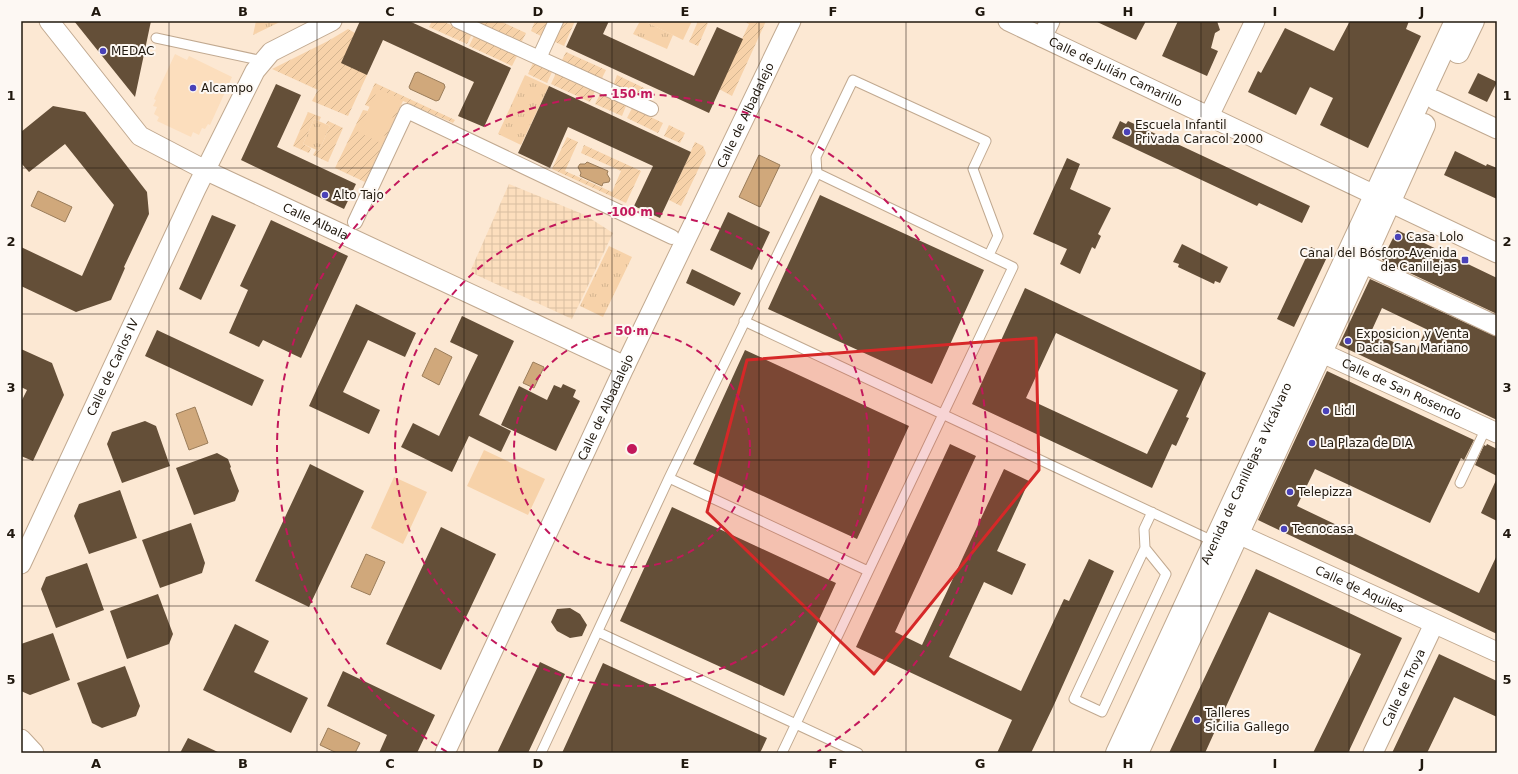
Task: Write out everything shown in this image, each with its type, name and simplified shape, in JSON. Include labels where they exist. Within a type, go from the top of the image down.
[{"type":"main road","name":"Avenida de Canillejas a Vicálvaro","points":[[1137,753],[1226,538],[1383,198],[1456,21]]},
{"type":"main road","name":"Avenida de Canillejas a Vicálvaro","points":[[1313,348],[1362,264],[1383,198],[1435,100],[1473,21]]},
{"type":"main road","name":"Avenida de Canillejas a Vicálvaro","points":[[1117,753],[1226,538]]},
{"type":"street","name":"Calle Albala","points":[[49,21],[140,136],[206,171],[625,366]]},
{"type":"street","name":"Calle de Carlos IV","points":[[21,564],[193,196],[254,71],[271,52],[332,21]]},
{"type":"street","points":[[458,21],[651,109]]},
{"type":"street","points":[[539,58],[556,21]]},
{"type":"street","name":"Calle de Albadalejo","points":[[445,753],[625,366],[791,21]]},
{"type":"street","name":"Calle de Julián Camarillo","points":[[1008,21],[1046,29],[1209,116],[1497,253]]},
{"type":"street","points":[[1209,116],[1255,21]]},
{"type":"street","points":[[1435,100],[1497,128]]},
{"type":"street","points":[[355,222],[407,111],[672,237]]},
{"type":"street","points":[[1362,264],[1497,326]]},
{"type":"street","name":"Calle de San Rosendo","points":[[1313,348],[1492,430]]},
{"type":"street","name":"Calle de Aquiles","points":[[1226,538],[1434,624],[1497,652]]},
{"type":"street","name":"Calle de Troya","points":[[1373,753],[1434,624]]},
{"type":"street","points":[[21,739],[34,753]]},
{"type":"lane","points":[[156,38],[263,61]]},
{"type":"lane","points":[[541,753],[669,478],[817,173],[816,157],[853,80],[986,141],[973,169],[998,236],[989,256]]},
{"type":"lane","points":[[782,753],[1013,267],[817,173]]},
{"type":"lane","points":[[744,321],[1152,512],[1226,538]]},
{"type":"lane","points":[[1460,483],[1492,430]]},
{"type":"lane","points":[[669,478],[868,571]]},
{"type":"lane","points":[[1145,548],[1166,574],[1102,712],[1074,699],[1145,548],[1144,529],[1152,512]]},
{"type":"lane","points":[[598,632],[858,753]]},
{"type":"highlighted area","points":[[1036,338],[1039,470],[874,674],[707,512],[747,360]]},
{"type":"shaded area","name":"Alcampo","points":[[175,54],[187,60],[189,56],[232,77],[210,125],[208,124],[205,129],[202,128],[199,135],[193,132],[191,137],[157,121],[159,117],[154,114],[157,107],[153,106],[156,100],[154,99]]},
{"type":"shaded area","points":[[418,72],[444,84],[445,87],[439,100],[436,101],[410,89],[409,87],[415,73]]},
{"type":"shaded area","points":[[759,155],[780,165],[760,207],[739,197]]},
{"type":"shaded area","points":[[587,162],[608,171],[607,174],[610,179],[609,182],[603,183],[602,186],[580,176],[581,173],[578,167],[580,164],[585,164]]},
{"type":"shaded area","points":[[509,184],[585,215],[613,233],[572,319],[470,272]]},
{"type":"shaded area","points":[[38,191],[72,207],[65,222],[31,206]]},
{"type":"shaded area","points":[[435,348],[452,357],[439,385],[422,376]]},
{"type":"shaded area","points":[[533,362],[544,367],[534,388],[523,383]]},
{"type":"shaded area","points":[[195,407],[208,443],[189,450],[176,414]]},
{"type":"shaded area","points":[[366,554],[385,562],[370,595],[351,587]]},
{"type":"shaded area","points":[[328,728],[360,743],[355,753],[337,753],[320,745]]},
{"type":"green space","points":[[256,21],[282,21],[253,35]]},
{"type":"green space","points":[[432,21],[442,21],[472,34],[467,44],[429,27]]},
{"type":"green space","points":[[482,21],[500,21],[526,33],[521,43],[481,24]]},
{"type":"green space","points":[[535,21],[548,21],[541,36],[531,31]]},
{"type":"green space","points":[[562,21],[575,21],[564,46],[553,41]]},
{"type":"green space","points":[[640,21],[644,21],[673,35],[667,49],[633,34]]},
{"type":"green space","points":[[644,21],[692,21],[683,40]]},
{"type":"green space","points":[[698,21],[708,23],[698,46],[689,42]]},
{"type":"green space","points":[[743,21],[766,21],[732,96],[719,89],[749,24]]},
{"type":"green space","points":[[348,29],[355,33],[367,75],[348,116],[312,101],[318,90],[272,69],[328,41]]},
{"type":"green space","points":[[474,36],[517,56],[512,66],[469,46]]},
{"type":"green space","points":[[566,52],[606,70],[601,80],[561,62]]},
{"type":"green space","points":[[533,63],[552,72],[547,83],[528,74]]},
{"type":"green space","points":[[556,73],[595,91],[590,102],[551,84]]},
{"type":"green space","points":[[525,75],[549,86],[521,145],[498,134]]},
{"type":"green space","points":[[617,75],[644,88],[640,98],[613,86]]},
{"type":"green space","points":[[375,83],[455,120],[453,123],[403,101],[365,182],[335,168],[363,110],[368,111],[370,107],[365,105]]},
{"type":"green space","points":[[378,89],[401,99],[381,143],[358,132]]},
{"type":"green space","points":[[600,94],[626,106],[622,116],[595,104]]},
{"type":"green space","points":[[632,108],[663,123],[658,133],[627,118]]},
{"type":"green space","points":[[308,112],[321,117],[319,121],[314,119],[303,144],[311,148],[309,153],[293,146]]},
{"type":"green space","points":[[314,119],[330,126],[319,151],[303,144]]},
{"type":"green space","points":[[328,121],[343,128],[328,162],[313,155],[316,150],[319,151],[330,126],[326,124]]},
{"type":"green space","points":[[669,125],[685,133],[680,143],[664,136]]},
{"type":"green space","points":[[567,137],[578,142],[565,171],[612,192],[621,171],[581,153],[584,145],[641,171],[626,203],[552,169]]},
{"type":"green space","points":[[695,142],[703,146],[706,153],[681,206],[669,200]]},
{"type":"green space","points":[[609,246],[632,257],[603,317],[580,306]]},
{"type":"green space","points":[[484,450],[545,479],[528,515],[467,486]]},
{"type":"green space","points":[[394,477],[427,492],[403,544],[371,528]]},
{"type":"building","points":[[74,21],[151,21],[135,97]]},
{"type":"building","points":[[360,21],[409,21],[511,68],[484,127],[458,116],[474,82],[383,40],[367,75],[341,63]]},
{"type":"building","points":[[578,21],[609,21],[603,34],[694,76],[717,27],[743,39],[709,113],[566,47]]},
{"type":"building","points":[[1095,21],[1146,21],[1136,40]]},
{"type":"building","points":[[1178,21],[1217,21],[1220,30],[1215,33],[1211,48],[1218,51],[1207,76],[1162,56]]},
{"type":"building","points":[[1350,21],[1409,21],[1406,29],[1421,36],[1368,148],[1320,125],[1333,98],[1310,87],[1296,115],[1248,92],[1258,71],[1261,73],[1285,28],[1334,51]]},
{"type":"building","points":[[1478,73],[1497,82],[1487,102],[1468,93]]},
{"type":"building","points":[[276,84],[301,95],[277,147],[356,184],[344,209],[241,160]]},
{"type":"building","points":[[549,86],[691,152],[660,218],[634,206],[653,166],[568,127],[550,168],[518,153]]},
{"type":"building","points":[[53,106],[85,112],[147,192],[149,214],[124,267],[125,268],[111,300],[76,312],[21,286],[21,247],[82,276],[114,205],[65,144],[29,172],[21,163],[21,132]]},
{"type":"building","points":[[1120,121],[1126,124],[1128,121],[1310,206],[1302,223],[1259,203],[1257,206],[1112,138]]},
{"type":"building","points":[[1455,151],[1486,166],[1487,164],[1497,168],[1497,199],[1444,175]]},
{"type":"building","points":[[1067,158],[1080,164],[1070,189],[1111,208],[1098,234],[1101,236],[1095,249],[1092,247],[1080,274],[1060,264],[1067,249],[1033,234]]},
{"type":"building","points":[[820,195],[984,270],[932,384],[768,309]]},
{"type":"building","points":[[728,212],[770,232],[752,270],[710,250]]},
{"type":"building","points":[[212,215],[236,225],[201,300],[179,289]]},
{"type":"building","points":[[271,220],[348,256],[301,358],[263,340],[259,347],[229,333],[248,290],[240,286]]},
{"type":"building","points":[[1397,230],[1497,278],[1497,314],[1382,260]]},
{"type":"building","points":[[1182,244],[1228,267],[1220,283],[1215,281],[1214,284],[1178,267],[1179,264],[1173,262]]},
{"type":"building","points":[[1311,247],[1328,255],[1294,327],[1277,319]]},
{"type":"building","points":[[692,269],[741,293],[734,306],[686,283]]},
{"type":"building","points":[[1370,279],[1497,337],[1497,420],[1339,345]],"holes":[[[1382,308],[1426,329],[1416,352],[1371,332]]]},
{"type":"building","points":[[1025,288],[1206,373],[1186,417],[1189,418],[1176,446],[1172,444],[1152,488],[972,404]],"holes":[[[1056,333],[1178,390],[1147,454],[1026,398]]]},
{"type":"building","points":[[356,304],[416,333],[405,357],[368,340],[343,392],[380,410],[369,434],[309,406]]},
{"type":"building","points":[[462,316],[514,341],[479,415],[511,431],[501,452],[469,436],[452,472],[401,447],[413,423],[439,436],[478,355],[450,342]]},
{"type":"building","points":[[157,330],[264,380],[252,406],[145,356]]},
{"type":"building","points":[[21,349],[52,363],[64,395],[33,461],[21,456],[21,402],[27,390],[21,387]]},
{"type":"building","points":[[745,350],[909,426],[857,539],[693,464]]},
{"type":"building","points":[[1327,371],[1474,440],[1464,460],[1461,458],[1430,523],[1315,469],[1297,506],[1479,593],[1497,555],[1497,634],[1258,520]]},
{"type":"building","points":[[563,384],[576,390],[573,397],[580,401],[556,451],[501,425],[519,386],[547,400],[554,385],[561,388]]},
{"type":"building","points":[[145,421],[156,426],[170,466],[122,483],[107,444],[112,432]]},
{"type":"building","points":[[950,444],[976,456],[895,632],[922,645],[1004,469],[1029,481],[997,551],[1026,564],[1012,595],[984,582],[949,657],[1021,691],[1064,599],[1069,601],[1089,559],[1114,571],[1031,753],[997,753],[1012,720],[856,647]]},
{"type":"building","points":[[1487,444],[1497,449],[1497,476],[1475,465],[1484,445],[1486,446]]},
{"type":"building","points":[[217,453],[228,459],[239,491],[235,501],[194,515],[176,468]]},
{"type":"building","points":[[310,464],[364,491],[309,607],[255,581]]},
{"type":"building","points":[[1497,478],[1497,521],[1481,513]]},
{"type":"building","points":[[120,490],[137,538],[89,554],[74,516],[79,504]]},
{"type":"building","points":[[672,507],[836,583],[784,696],[620,621]]},
{"type":"building","points":[[191,523],[205,563],[202,573],[160,588],[142,540]]},
{"type":"building","points":[[441,527],[496,554],[441,670],[386,644]]},
{"type":"building","points":[[87,563],[104,610],[56,628],[41,589],[46,577]]},
{"type":"building","points":[[1256,569],[1402,638],[1348,753],[1313,753],[1361,654],[1269,612],[1205,753],[1169,753]]},
{"type":"building","points":[[158,594],[173,634],[169,644],[127,659],[110,611]]},
{"type":"building","points":[[570,608],[580,614],[587,625],[582,636],[570,638],[557,631],[551,622],[557,609]]},
{"type":"building","points":[[235,624],[269,641],[254,672],[308,698],[291,733],[203,690]]},
{"type":"building","points":[[53,633],[70,680],[30,695],[21,691],[21,644]]},
{"type":"building","points":[[1439,654],[1497,681],[1497,717],[1454,697],[1427,753],[1392,753]]},
{"type":"building","points":[[540,662],[565,674],[528,753],[497,753]]},
{"type":"building","points":[[603,663],[767,738],[760,753],[562,753]]},
{"type":"building","points":[[125,666],[140,706],[136,716],[102,728],[92,723],[77,683]]},
{"type":"building","points":[[343,671],[435,715],[417,753],[379,753],[387,735],[327,706]]},
{"type":"building","points":[[188,738],[220,753],[180,753]]},
{"type":"place","name":"MEDAC","points":[[103,51]]},
{"type":"place","name":"Alcampo","points":[[193,88]]},
{"type":"place","name":"Escuela Infantil Privada Caracol 2000","points":[[1127,132]]},
{"type":"place","name":"Alto Tajo","points":[[325,195]]},
{"type":"place","name":"Casa Lolo","points":[[1398,237]]},
{"type":"place","name":"Canal del Bósforo-Avenida de Canillejas","points":[[1465,260]]},
{"type":"place","name":"Exposicion y Venta Dacia San Mariano","points":[[1348,341]]},
{"type":"place","name":"Lidl","points":[[1326,411]]},
{"type":"place","name":"La Plaza de DIA","points":[[1312,443]]},
{"type":"place","name":"Telepizza","points":[[1290,492]]},
{"type":"place","name":"Tecnocasa","points":[[1284,529]]},
{"type":"place","name":"Talleres Sicilia Gallego","points":[[1197,720]]}]
